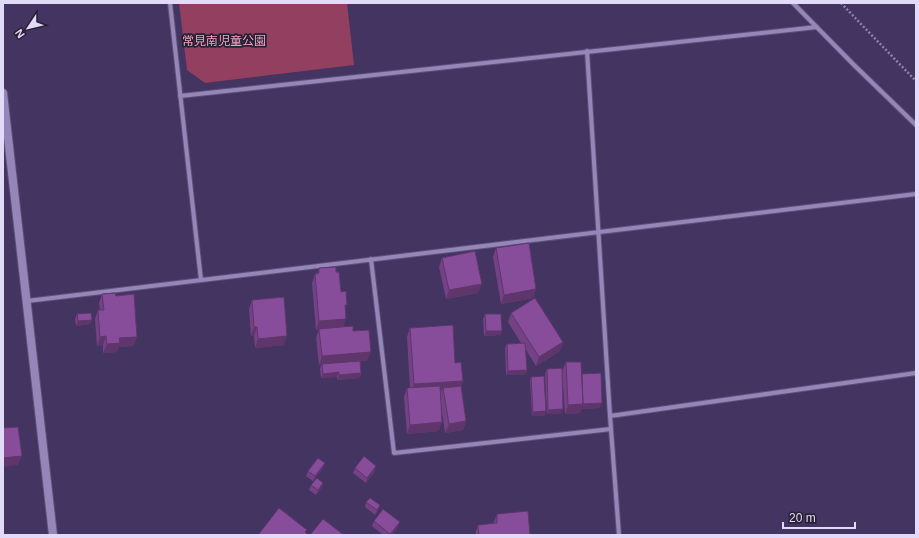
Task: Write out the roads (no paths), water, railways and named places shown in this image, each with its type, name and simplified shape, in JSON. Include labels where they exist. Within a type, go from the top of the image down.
[{"type":"street","points":[[170,3],[201,280]]},
{"type":"street","points":[[793,3],[916,125]]},
{"type":"street","points":[[180,96],[817,26]]},
{"type":"street","points":[[587,52],[619,535]]},
{"type":"street","points":[[3,92],[53,535]]},
{"type":"street","points":[[27,301],[916,194]]},
{"type":"street","points":[[371,259],[394,453],[611,429]]},
{"type":"street","points":[[610,416],[916,373]]},
{"type":"park label","name":"常見南児童公園","points":[[224,41]]}]
